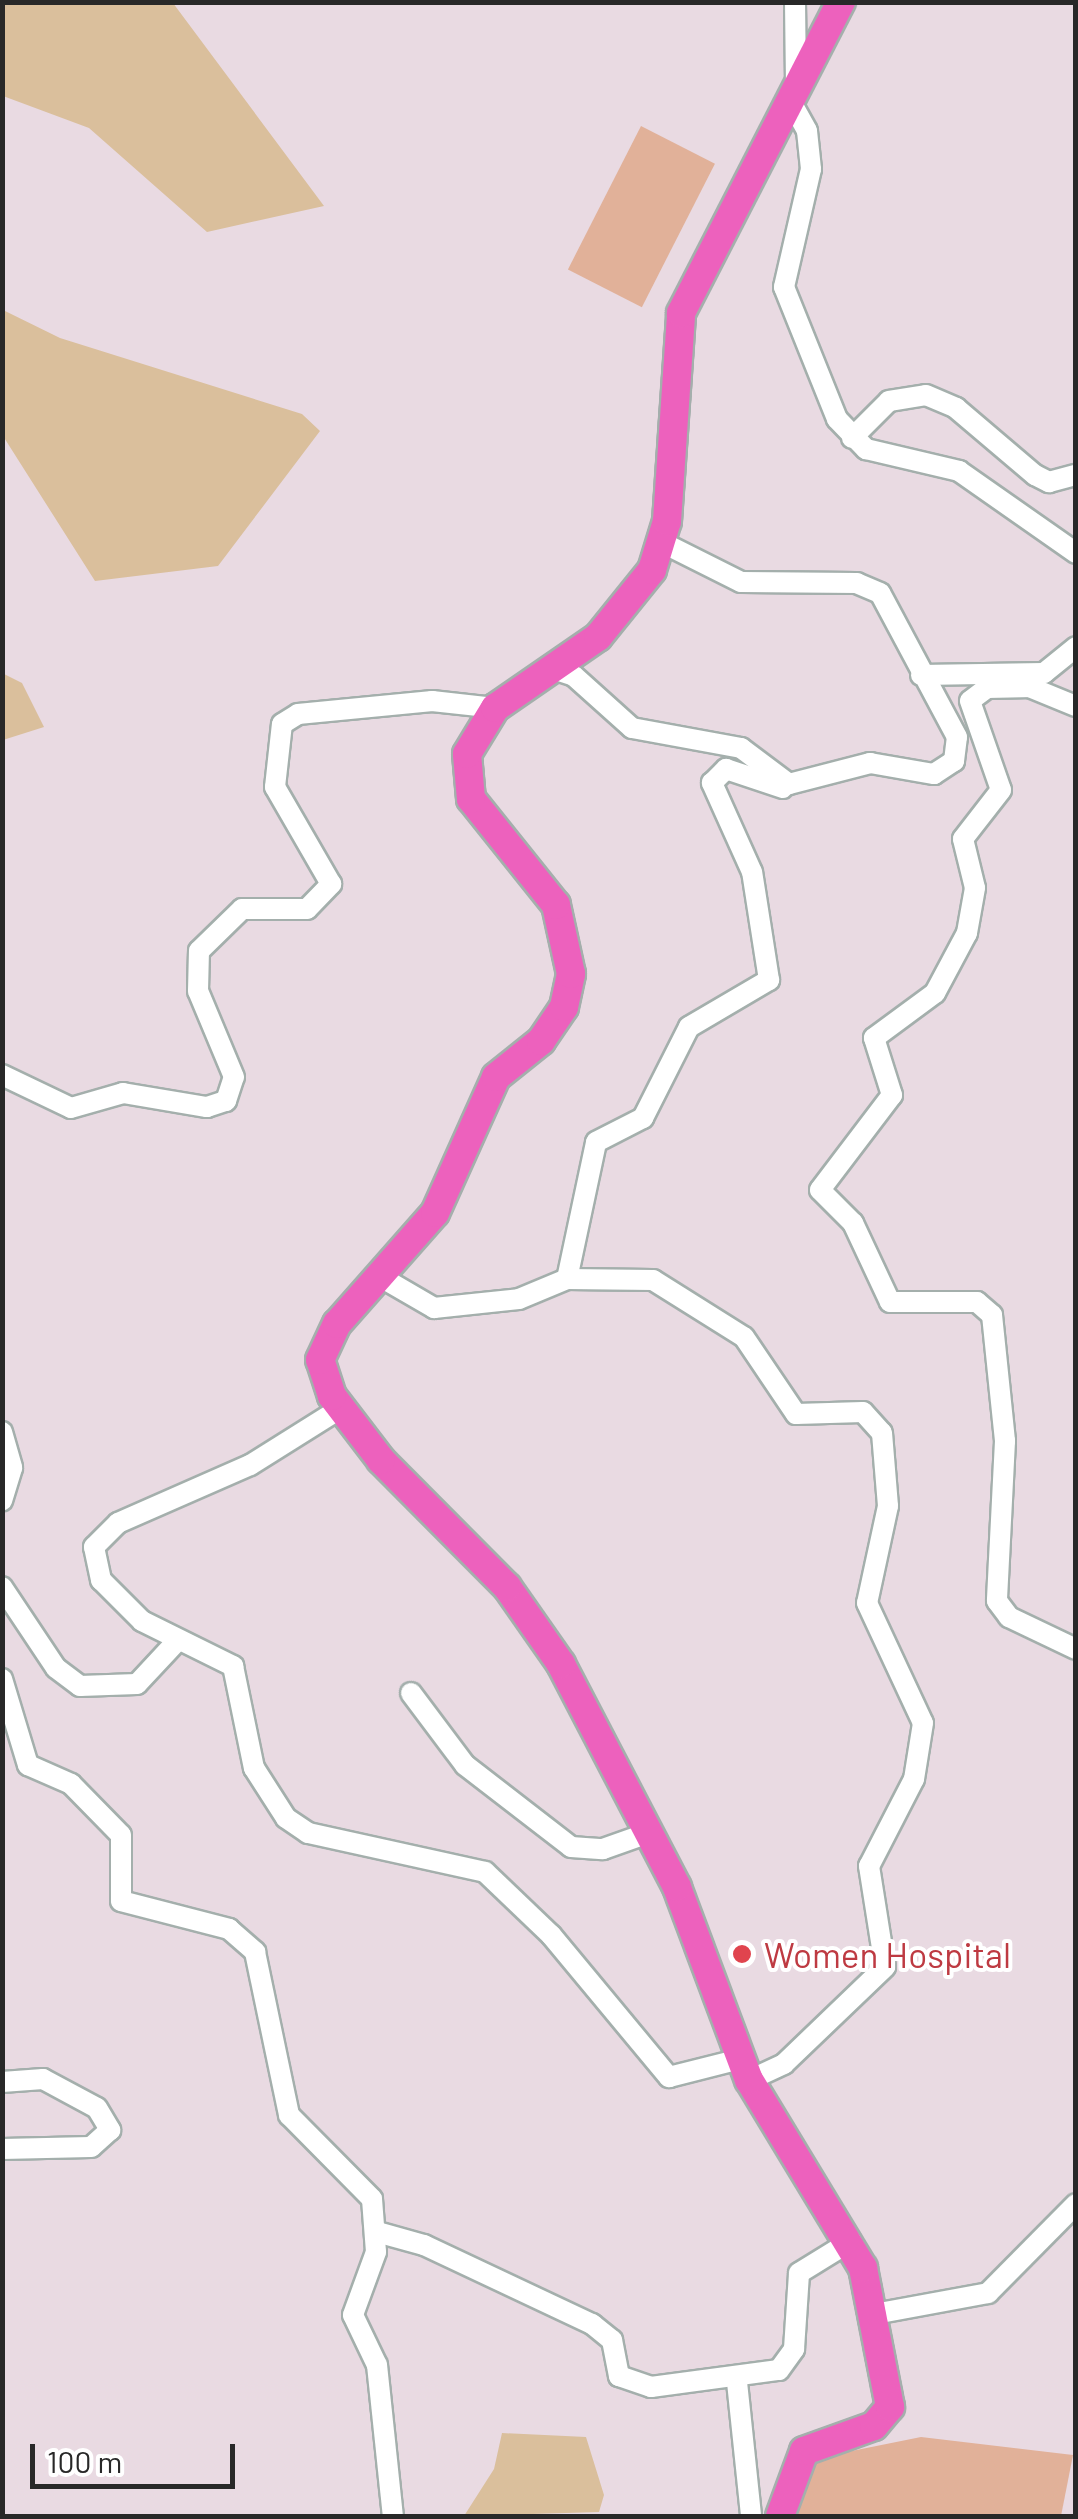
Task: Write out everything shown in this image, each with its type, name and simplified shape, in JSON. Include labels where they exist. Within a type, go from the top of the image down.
[{"type":"highway","points":[[780,2516],[804,2451],[885,2417],[874,2314],[851,2241],[744,2070],[713,1970],[650,1832],[526,1610],[341,1408],[324,1379],[324,1344],[449,1190],[496,1078],[549,1032],[569,992],[556,906],[471,800],[464,777],[495,708],[619,617],[663,542],[681,312],[841,2]]},
{"type":"street","points":[[795,2],[793,94],[807,132],[811,169],[786,267],[789,316],[852,438],[884,456],[959,471],[1076,553]]},
{"type":"street","points":[[852,438],[890,401],[926,395],[956,408],[1035,476],[1048,482],[1076,475]]},
{"type":"street","points":[[566,1279],[596,1142],[643,1118],[688,1027],[769,980],[752,872],[712,783],[726,769],[778,788],[799,785],[858,764],[921,776],[945,770],[957,750],[946,716],[921,674],[895,614],[870,586],[740,582],[663,542]]},
{"type":"street","points":[[921,674],[968,680],[1044,673],[1076,647]]},
{"type":"street","points":[[550,668],[574,676],[632,728],[741,748],[799,785]]},
{"type":"street","points":[[996,676],[1076,706]]},
{"type":"street","points":[[946,716],[968,680]]},
{"type":"street","points":[[1033,687],[987,688],[970,701],[1001,790],[963,839],[975,888],[966,933],[935,994],[874,1038],[892,1096],[820,1190],[854,1223],[890,1302],[977,1302],[992,1314],[1005,1426],[997,1601],[1009,1617],[1076,1648]]},
{"type":"street","points":[[2,1075],[71,1108],[123,1093],[207,1106],[226,1101],[234,1077],[198,992],[200,951],[242,909],[306,909],[331,884],[275,787],[282,724],[298,714],[432,701],[495,708]]},
{"type":"street","points":[[341,1408],[250,1465],[118,1523],[94,1547],[101,1580],[122,1604],[178,1640],[233,1666],[254,1768],[286,1818],[324,1837],[485,1872],[551,1935],[669,2078],[784,2064],[885,1967],[868,1866],[914,1779],[924,1723],[867,1603],[867,1569],[888,1506],[882,1433],[862,1412],[796,1414],[759,1352],[676,1288],[633,1276],[566,1279],[519,1299],[434,1308],[379,1276]]},
{"type":"street","points":[[2,1432],[12,1468],[2,1502]]},
{"type":"street","points":[[2,1587],[56,1668],[80,1686],[138,1684],[178,1640]]},
{"type":"street","points":[[2,1679],[28,1764],[71,1784],[121,1835],[121,1901],[229,1929],[255,1952],[283,2104],[362,2182],[378,2232],[353,2315],[377,2364],[394,2516]]},
{"type":"street","points":[[411,1693],[466,1765],[571,1847],[604,1849],[650,1832]]},
{"type":"street","points":[[2,2082],[44,2079],[97,2108],[110,2130],[91,2148],[2,2149]]},
{"type":"street","points":[[874,2314],[974,2300],[1076,2204]]},
{"type":"street","points":[[378,2232],[592,2324],[612,2340],[619,2376],[641,2386],[737,2382],[772,2375],[791,2356],[799,2273],[851,2241]]},
{"type":"street","points":[[737,2382],[751,2516]]},
{"type":"shaded area","points":[[2,3],[173,3],[324,206],[207,232],[89,128],[3,96]]},
{"type":"shaded area","points":[[641,126],[715,164],[642,307],[568,269]]},
{"type":"shaded area","points":[[3,310],[60,338],[302,414],[320,431],[218,566],[95,581],[3,436]]},
{"type":"shaded area","points":[[2,673],[22,683],[44,727],[3,740]]},
{"type":"shaded area","points":[[502,2433],[586,2437],[604,2495],[599,2512],[464,2516],[494,2469]]},
{"type":"shaded area","points":[[921,2437],[1073,2455],[1061,2516],[790,2516],[812,2459]]},
{"type":"place","name":"Women Hospital","points":[[742,1954]]}]
